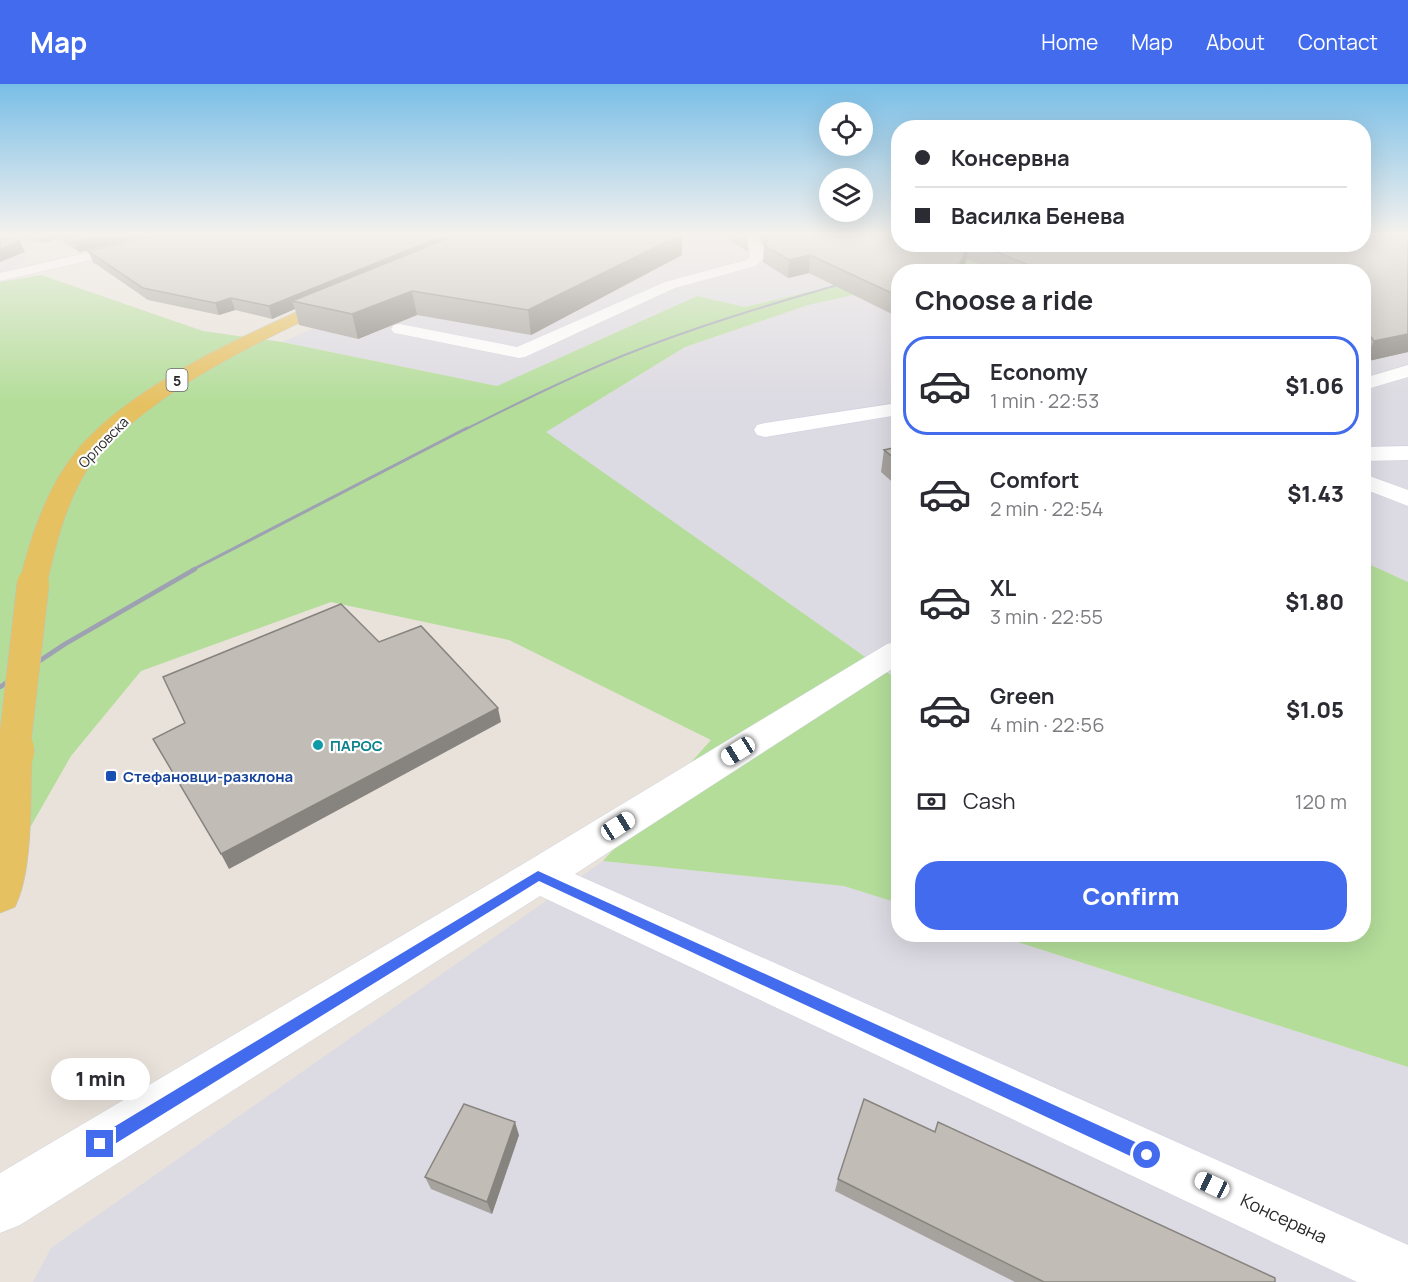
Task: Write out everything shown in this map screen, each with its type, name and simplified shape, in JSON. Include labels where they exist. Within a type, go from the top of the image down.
[{"type":"main road","name":"Орловска","points":[[0,895],[8,844],[14,752],[33,584],[50,525],[69,481],[82,460],[114,427],[156,394],[204,363],[354,292]]},
{"type":"street","points":[[400,330],[519,352],[654,292]]},
{"type":"street","points":[[1371,382],[1408,371]]},
{"type":"street","points":[[765,430],[891,410]]},
{"type":"street","points":[[1371,454],[1408,453]]},
{"type":"street","points":[[1371,484],[1408,499]]},
{"type":"street","points":[[0,1205],[538,876],[891,655]]},
{"type":"street","name":"Консервна","points":[[538,876],[1408,1275]]},
{"type":"shaded area","points":[[396,292],[807,292],[745,307],[697,296],[497,386],[282,342]]},
{"type":"shaded area","points":[[867,292],[891,292],[891,675],[545,432],[685,347],[808,305]]},
{"type":"shaded area","points":[[1371,292],[1408,292],[1408,582],[1371,565]]},
{"type":"shaded area","points":[[603,861],[845,886],[891,901],[891,942],[1018,942],[1408,1067],[1408,1282],[33,1282],[51,1248]]},
{"type":"green space","points":[[0,292],[90,292],[203,331],[282,342],[497,386],[697,296],[745,307],[808,292],[867,292],[808,305],[685,347],[546,432],[891,675],[891,901],[844,886],[603,861],[711,740],[509,640],[331,602],[141,671],[71,756],[0,880]]},
{"type":"green space","points":[[1371,565],[1408,582],[1408,1067],[1018,942],[1371,942]]},
{"type":"building","points":[[162,292],[304,292],[269,306],[231,298],[215,303]]},
{"type":"building","points":[[315,292],[410,292],[352,314],[292,301]]},
{"type":"building","points":[[418,292],[565,292],[528,310]]},
{"type":"building","points":[[1371,292],[1408,292],[1408,334],[1374,341],[1371,337]]},
{"type":"building","points":[[891,448],[891,456],[884,450]]},
{"type":"building","name":"ПАРОС","points":[[341,604],[379,642],[421,626],[498,708],[221,854],[153,739],[185,723],[163,677]]},
{"type":"building","points":[[864,1099],[935,1132],[938,1122],[1275,1278],[1275,1282],[1044,1282],[838,1179]]},
{"type":"building","points":[[464,1104],[515,1122],[487,1202],[425,1177]]},
{"type":"railway","points":[[464,430],[562,382],[650,345],[815,292]]},
{"type":"railway","points":[[192,570],[467,428]]},
{"type":"railway","points":[[0,687],[65,644],[195,569]]},
{"type":"place","name":"ПАРОС","points":[[318,745]]},
{"type":"place","name":"Стефановци-разклона","points":[[111,776]]},
{"type":"route","points":[[100,1144],[538,876],[1147,1155]]}]
